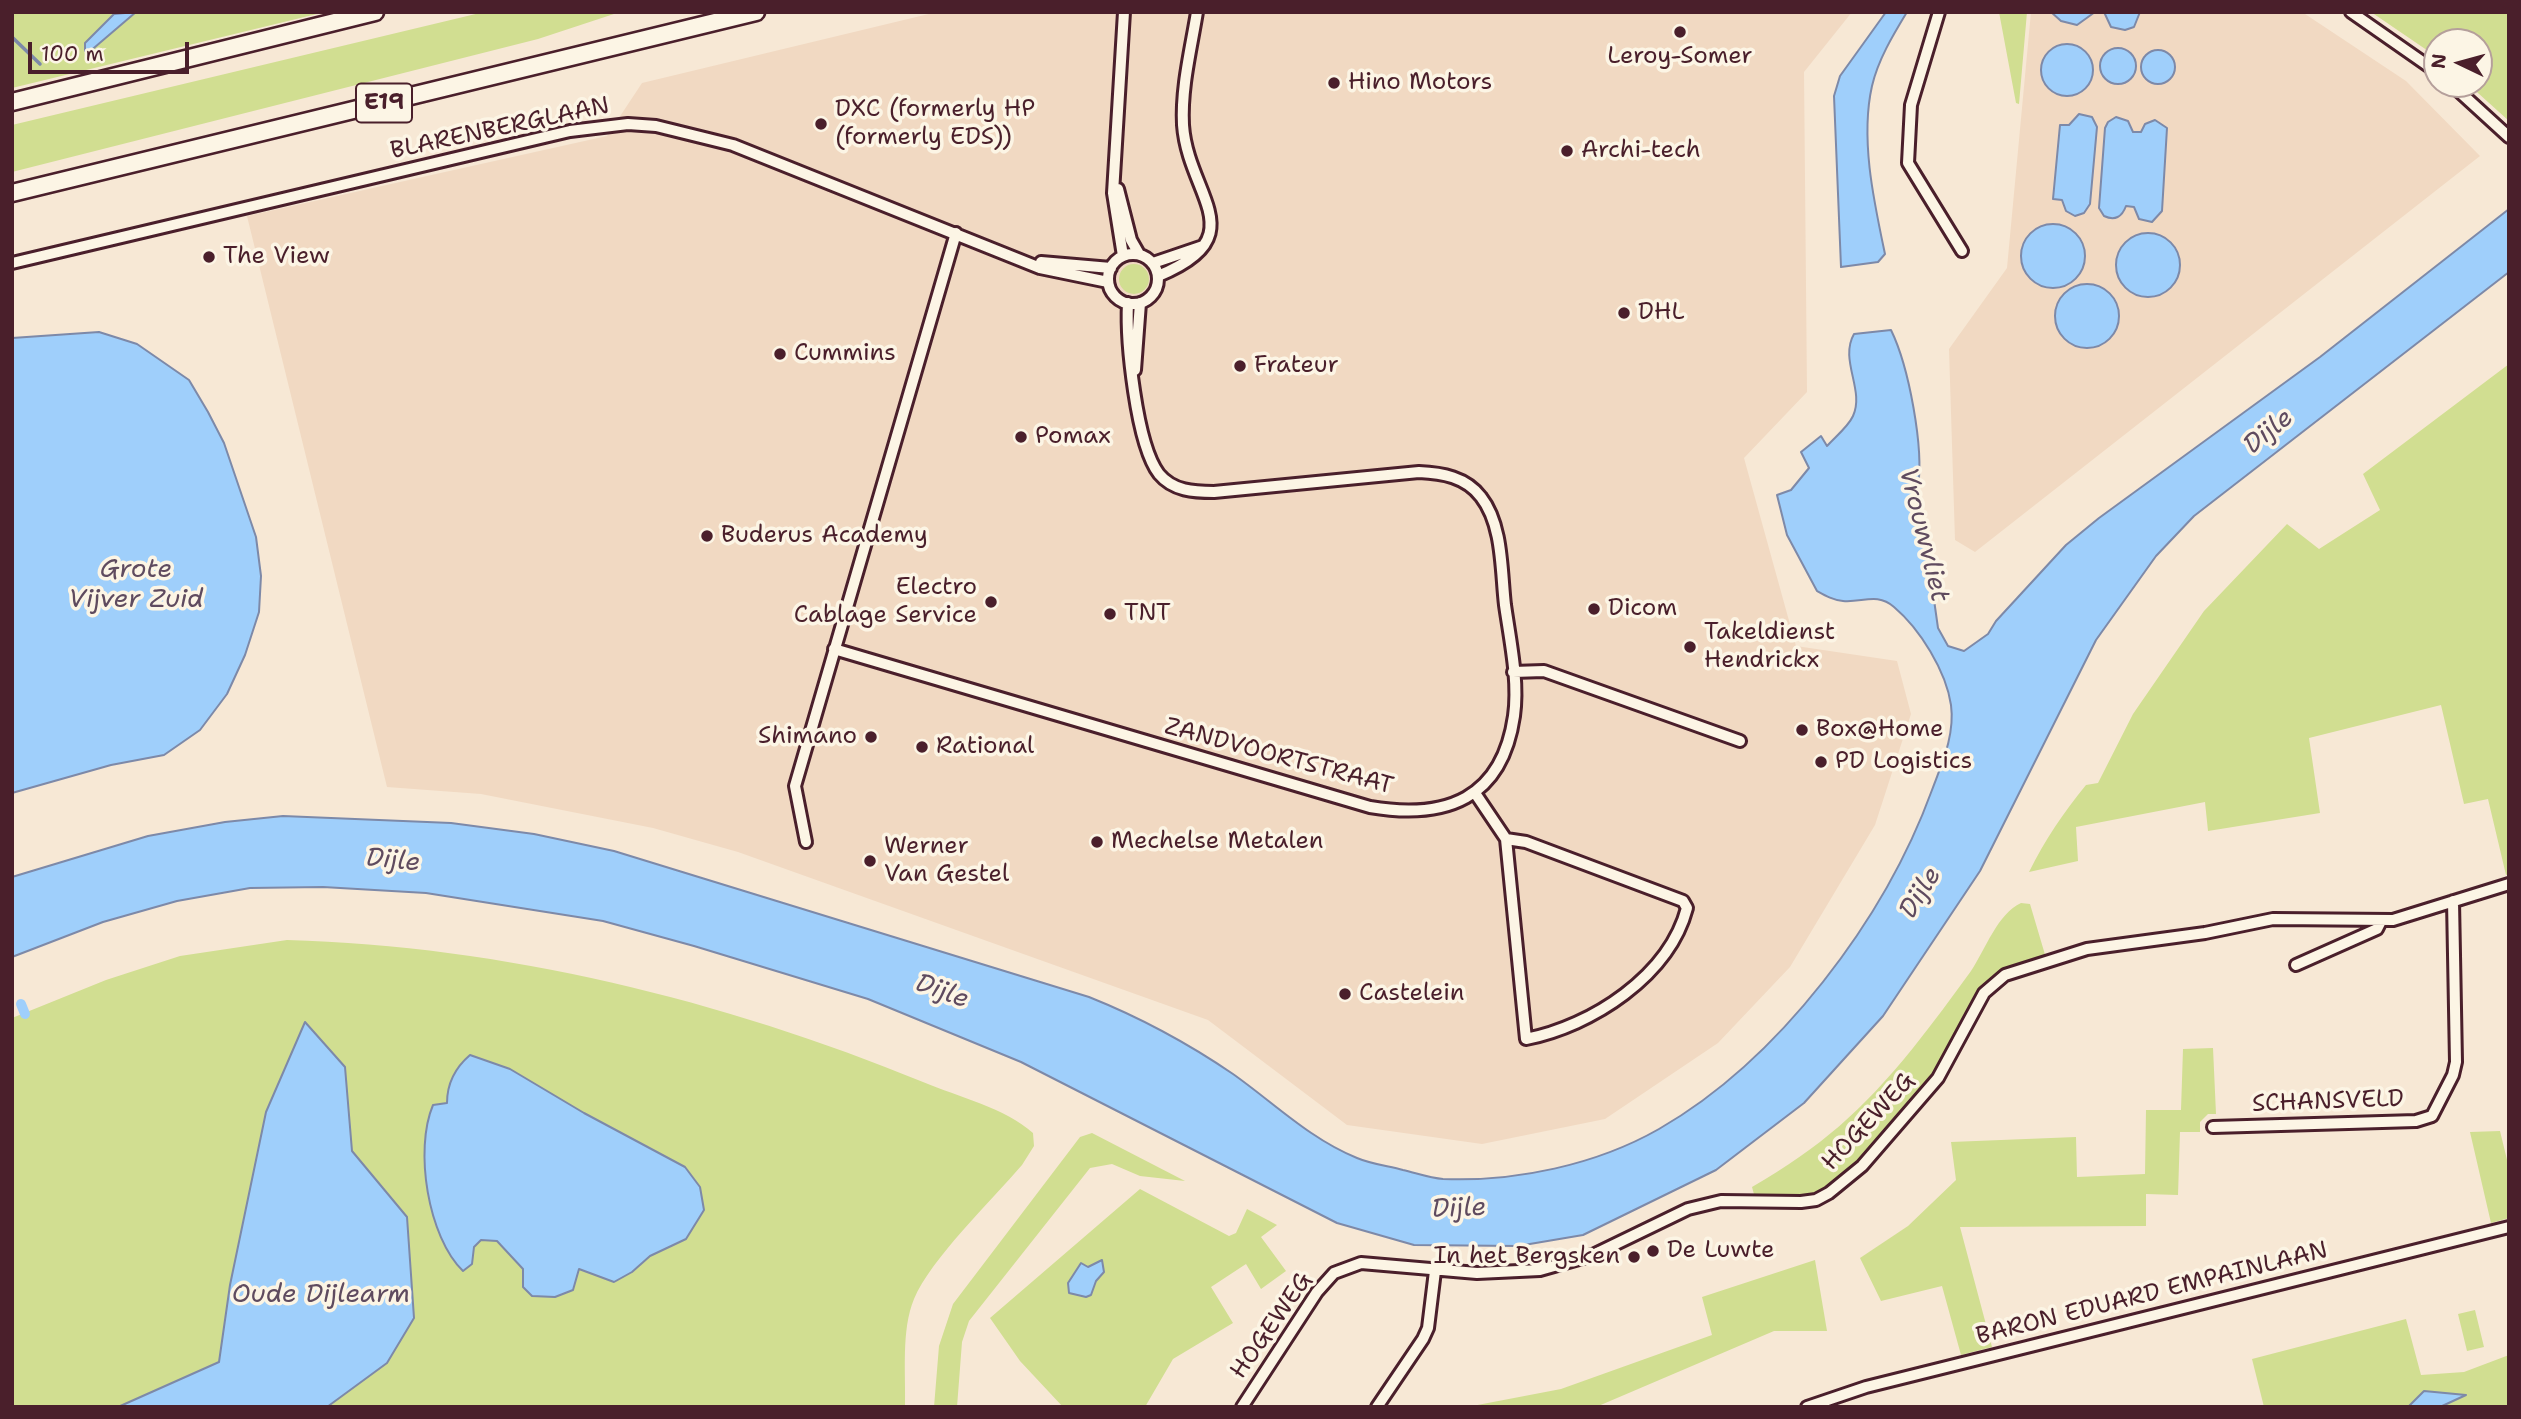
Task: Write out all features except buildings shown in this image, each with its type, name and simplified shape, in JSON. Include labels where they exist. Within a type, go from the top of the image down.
[{"type":"highway","points":[[12,102],[375,12]]},
{"type":"highway","name":"E19","points":[[12,193],[755,12]]},
{"type":"street","points":[[1123,256],[1113,193],[1124,12]]},
{"type":"street","points":[[1158,276],[1190,262],[1203,246],[1212,219],[1189,160],[1183,121],[1197,12]]},
{"type":"street","points":[[1939,12],[1911,105],[1908,163],[1962,251]]},
{"type":"street","points":[[2351,12],[2423,62]]},
{"type":"street","points":[[2466,98],[2509,137]]},
{"type":"street","name":"BLARENBERGLAAN","points":[[12,263],[570,131],[628,124],[684,131],[733,145],[1024,259],[1040,268],[1108,282]]},
{"type":"street","points":[[1114,169],[1131,240],[1139,254],[1153,263],[1158,276],[1152,295],[1140,303],[1128,303],[1115,296],[1108,282],[1111,268],[1123,256],[1139,254]]},
{"type":"street","points":[[806,842],[795,786],[956,233]]},
{"type":"street","points":[[1153,263],[1203,246]]},
{"type":"street","name":"BLARENBERGLAAN","points":[[1024,259],[1111,268]]},
{"type":"street","name":"ZANDVOORTSTRAAT","points":[[834,649],[1370,807],[1399,812],[1432,811],[1455,804],[1475,793],[1494,774],[1505,752],[1514,715],[1513,672],[1495,529],[1487,505],[1471,486],[1440,473],[1419,472],[1191,492],[1173,485],[1160,475],[1152,461],[1141,425],[1134,373],[1128,351],[1128,303]]},
{"type":"street","name":"ZANDVOORTSTRAAT","points":[[1134,373],[1140,303]]},
{"type":"street","points":[[1513,672],[1544,671],[1740,741]]},
{"type":"street","points":[[1475,793],[1506,839],[1525,1039],[1550,1034],[1586,1018],[1629,990],[1681,933],[1688,908],[1683,901],[1526,842],[1506,839]]},
{"type":"street","name":"HOGEWEG","points":[[1242,1407],[1311,1300],[1334,1273],[1361,1263],[1435,1271],[1540,1270],[1593,1255],[1688,1209],[1721,1201],[1801,1202],[1829,1193],[1872,1156],[1938,1078],[1984,993],[2005,975],[2087,949],[2205,933],[2273,919],[2381,921],[2509,884]]},
{"type":"street","name":"SCHANSVELD","points":[[2213,1127],[2416,1121],[2432,1116],[2453,1075],[2456,1062],[2453,901]]},
{"type":"street","name":"HOGEWEG","points":[[2296,965],[2377,929],[2381,921]]},
{"type":"street","name":"BARON EDUARD EMPAINLAAN","points":[[1807,1407],[1866,1387],[2509,1227]]},
{"type":"street","points":[[1377,1407],[1428,1328],[1435,1271]]},
{"type":"shaded area","points":[[937,12],[1852,12],[1804,72],[1807,392],[1744,458],[1796,646],[1897,661],[1911,714],[1875,825],[1790,967],[1718,1043],[1605,1119],[1482,1144],[1347,1125],[1208,1020],[738,852],[653,828],[481,794],[387,787],[247,216],[607,136],[642,83]]},
{"type":"shaded area","points":[[2031,12],[2302,12],[2406,81],[2480,156],[1975,552],[1955,540],[1949,349],[2007,268]]},
{"type":"green space","points":[[12,12],[325,12],[12,88]]},
{"type":"green space","points":[[484,12],[620,12],[538,39],[12,172],[12,125]]},
{"type":"green space","points":[[1999,12],[2027,12],[2019,104],[2016,103]]},
{"type":"green space","points":[[2371,12],[2509,12],[2509,121],[2484,98],[2493,98],[2493,28],[2423,28],[2423,47]]},
{"type":"green space","points":[[1134,264],[1145,268],[1149,279],[1145,290],[1134,294],[1123,290],[1119,279],[1123,268]]},
{"type":"green space","points":[[2509,364],[2509,874],[2506,875],[2488,799],[2464,804],[2441,705],[2309,738],[2320,813],[2208,831],[2205,802],[2076,827],[2078,861],[2029,872],[2062,816],[2078,795],[2086,785],[2098,783],[2133,714],[2204,611],[2287,524],[2319,549],[2380,510],[2363,474]]},
{"type":"green space","points":[[2021,903],[2030,904],[2046,958],[2002,973],[1943,1067],[1868,1155],[1827,1191],[1814,1197],[1755,1198],[1752,1187],[1820,1142],[1876,1091],[1913,1048],[1971,971],[2005,915]]},
{"type":"green space","points":[[287,940],[368,944],[450,953],[611,982],[691,1003],[770,1026],[981,1104],[1022,1124],[1033,1133],[1034,1146],[1022,1165],[947,1249],[922,1283],[914,1299],[907,1324],[905,1407],[12,1407],[12,1018],[106,980],[180,956]]},
{"type":"green space","points":[[2213,1048],[2216,1114],[2208,1114],[2200,1122],[2200,1132],[2180,1132],[2178,1195],[2146,1194],[2146,1226],[1960,1227],[1992,1347],[1961,1355],[1942,1286],[1881,1301],[1860,1258],[1908,1226],[1956,1180],[1951,1142],[2076,1137],[2077,1177],[2145,1174],[2146,1110],[2181,1110],[2183,1049]]},
{"type":"green space","points":[[2500,1131],[2509,1168],[2509,1218],[2491,1223],[2470,1132]]},
{"type":"green space","points":[[1092,1133],[1185,1181],[1140,1176],[1112,1164],[1090,1168],[969,1321],[962,1342],[957,1407],[934,1407],[939,1346],[953,1304],[1080,1137]]},
{"type":"green space","points":[[1140,1189],[1229,1236],[1236,1233],[1247,1209],[1277,1225],[1261,1237],[1286,1271],[1261,1289],[1246,1264],[1211,1287],[1233,1323],[1173,1359],[1145,1407],[1063,1407],[1020,1361],[990,1318]]},
{"type":"green space","points":[[1815,1260],[1827,1331],[1774,1331],[1596,1407],[1467,1407],[1561,1389],[1712,1335],[1702,1297]]},
{"type":"green space","points":[[2475,1310],[2484,1347],[2467,1351],[2458,1314]]},
{"type":"green space","points":[[2406,1319],[2421,1375],[2464,1372],[2509,1355],[2509,1407],[2440,1407],[2464,1395],[2416,1399],[2408,1407],[2264,1407],[2252,1359]]},
{"type":"water","points":[[136,12],[88,53],[85,51],[85,43],[114,14]]},
{"type":"water","points":[[1886,12],[1907,12],[1878,67],[1872,86],[1867,127],[1870,170],[1885,254],[1878,262],[1841,267],[1834,96],[1840,76]]},
{"type":"water","points":[[2051,12],[2095,12],[2077,25],[2061,21]]},
{"type":"water","points":[[2104,12],[2140,12],[2134,27],[2125,30],[2111,27]]},
{"type":"water","points":[[2067,44],[2086,51],[2093,70],[2086,89],[2067,96],[2048,89],[2041,70],[2048,51]]},
{"type":"water","points":[[2118,48],[2131,53],[2136,66],[2131,79],[2118,84],[2105,79],[2100,66],[2105,53]]},
{"type":"water","points":[[2158,50],[2170,55],[2175,67],[2170,79],[2158,84],[2146,79],[2141,67],[2146,55]]},
{"type":"water","points":[[2079,114],[2092,117],[2097,127],[2090,204],[2084,213],[2075,216],[2066,211],[2062,200],[2053,199],[2060,125],[2069,125]]},
{"type":"water","points":[[2116,117],[2128,121],[2133,132],[2141,132],[2145,124],[2155,120],[2167,128],[2162,211],[2152,222],[2139,219],[2134,207],[2126,206],[2115,218],[2104,216],[2099,208],[2105,128],[2108,122]]},
{"type":"water","points":[[2509,209],[2509,272],[2194,516],[2156,556],[2096,640],[1980,871],[1883,1016],[1804,1103],[1716,1170],[1583,1235],[1518,1246],[1414,1245],[1337,1223],[1021,1062],[868,999],[603,921],[426,893],[323,887],[250,888],[177,901],[103,922],[12,957],[12,877],[148,836],[225,822],[283,816],[451,823],[534,834],[614,851],[1089,997],[1145,1022],[1199,1052],[1324,1141],[1368,1162],[1438,1178],[1470,1179],[1526,1174],[1582,1161],[1635,1142],[1703,1100],[1746,1065],[1786,1025],[1823,982],[1857,936],[1886,888],[1912,839],[1943,759],[1951,727],[1951,705],[1944,678],[1922,639],[1904,616],[1882,600],[1839,600],[1817,591],[1787,535],[1777,495],[1791,490],[1809,468],[1801,452],[1821,436],[1827,446],[1853,416],[1856,396],[1849,354],[1854,334],[1891,330],[1898,346],[1917,430],[1918,487],[1938,628],[1948,646],[1964,651],[1988,634],[1996,621],[2066,545],[2099,518],[2320,357]]},
{"type":"water","points":[[2047,224],[2059,224],[2076,233],[2083,244],[2083,268],[2076,279],[2059,288],[2047,288],[2035,283],[2026,274],[2021,262],[2021,250],[2026,238],[2035,229]]},
{"type":"water","points":[[2142,233],[2154,233],[2171,242],[2178,253],[2178,277],[2171,288],[2154,297],[2142,297],[2130,292],[2121,283],[2116,271],[2116,259],[2121,247],[2130,238]]},
{"type":"water","points":[[2081,284],[2093,284],[2110,293],[2117,304],[2117,328],[2110,339],[2093,348],[2081,348],[2069,343],[2060,334],[2055,322],[2055,310],[2060,298],[2069,289]]},
{"type":"water","name":"Grote Vijver Zuid","points":[[99,332],[137,344],[189,380],[208,412],[224,443],[256,537],[261,576],[259,612],[245,655],[227,694],[200,730],[164,755],[111,765],[12,793],[12,338]]},
{"type":"water","name":"Oude Dijlearm","points":[[305,1022],[345,1067],[352,1151],[407,1217],[414,1318],[387,1363],[327,1407],[118,1407],[219,1362],[230,1285],[266,1112]]},
{"type":"water","points":[[470,1055],[510,1069],[584,1113],[685,1167],[700,1187],[704,1210],[686,1239],[650,1256],[632,1272],[614,1282],[579,1269],[573,1290],[555,1297],[532,1296],[523,1287],[523,1269],[497,1241],[481,1240],[474,1247],[472,1264],[463,1271],[451,1256],[433,1215],[425,1168],[425,1145],[427,1124],[433,1105],[447,1103],[453,1076]]},
{"type":"water","points":[[1102,1260],[1104,1272],[1096,1281],[1091,1295],[1086,1297],[1069,1293],[1068,1283],[1081,1263],[1088,1267]]},
{"type":"water","points":[[2424,1391],[2466,1395],[2440,1407],[2408,1407]]},
{"type":"waterway","points":[[12,37],[40,64]]},
{"type":"waterway","points":[[21,1004],[25,1014]]},
{"type":"place","name":"Leroy-Somer","points":[[1680,32]]},
{"type":"place","name":"Hino Motors","points":[[1334,83]]},
{"type":"place","name":"DXC (formerly HP (formerly EDS))","points":[[821,124]]},
{"type":"place","name":"Archi-tech","points":[[1567,151]]},
{"type":"place","name":"The View","points":[[209,257]]},
{"type":"place","name":"DHL","points":[[1624,313]]},
{"type":"place","name":"Cummins","points":[[780,354]]},
{"type":"place","name":"Frateur","points":[[1240,366]]},
{"type":"place","name":"Pomax","points":[[1021,437]]},
{"type":"place","name":"Buderus Academy","points":[[707,536]]},
{"type":"place","name":"Electro Cablage Service","points":[[991,602]]},
{"type":"place","name":"Dicom","points":[[1594,609]]},
{"type":"place","name":"TNT","points":[[1110,614]]},
{"type":"place","name":"Takeldienst Hendrickx","points":[[1690,647]]},
{"type":"place","name":"Box@Home","points":[[1802,730]]},
{"type":"place","name":"Shimano","points":[[871,737]]},
{"type":"place","name":"Rational","points":[[922,747]]},
{"type":"place","name":"PD Logistics","points":[[1821,762]]},
{"type":"place","name":"Mechelse Metalen","points":[[1097,842]]},
{"type":"place","name":"Werner Van Gestel","points":[[870,861]]},
{"type":"place","name":"Castelein","points":[[1345,994]]},
{"type":"place","name":"De Luwte","points":[[1653,1251]]},
{"type":"place","name":"In het Bergsken","points":[[1634,1257]]},
{"type":"water label","name":"Dijle","points":[[2269,432]]},
{"type":"water label","name":"Vrouwvliet","points":[[1923,535]]},
{"type":"water label","name":"Dijle","points":[[393,861]]},
{"type":"water label","name":"Dijle","points":[[1921,893]]},
{"type":"water label","name":"Dijle","points":[[942,992]]},
{"type":"water label","name":"Dijle","points":[[1459,1209]]}]
